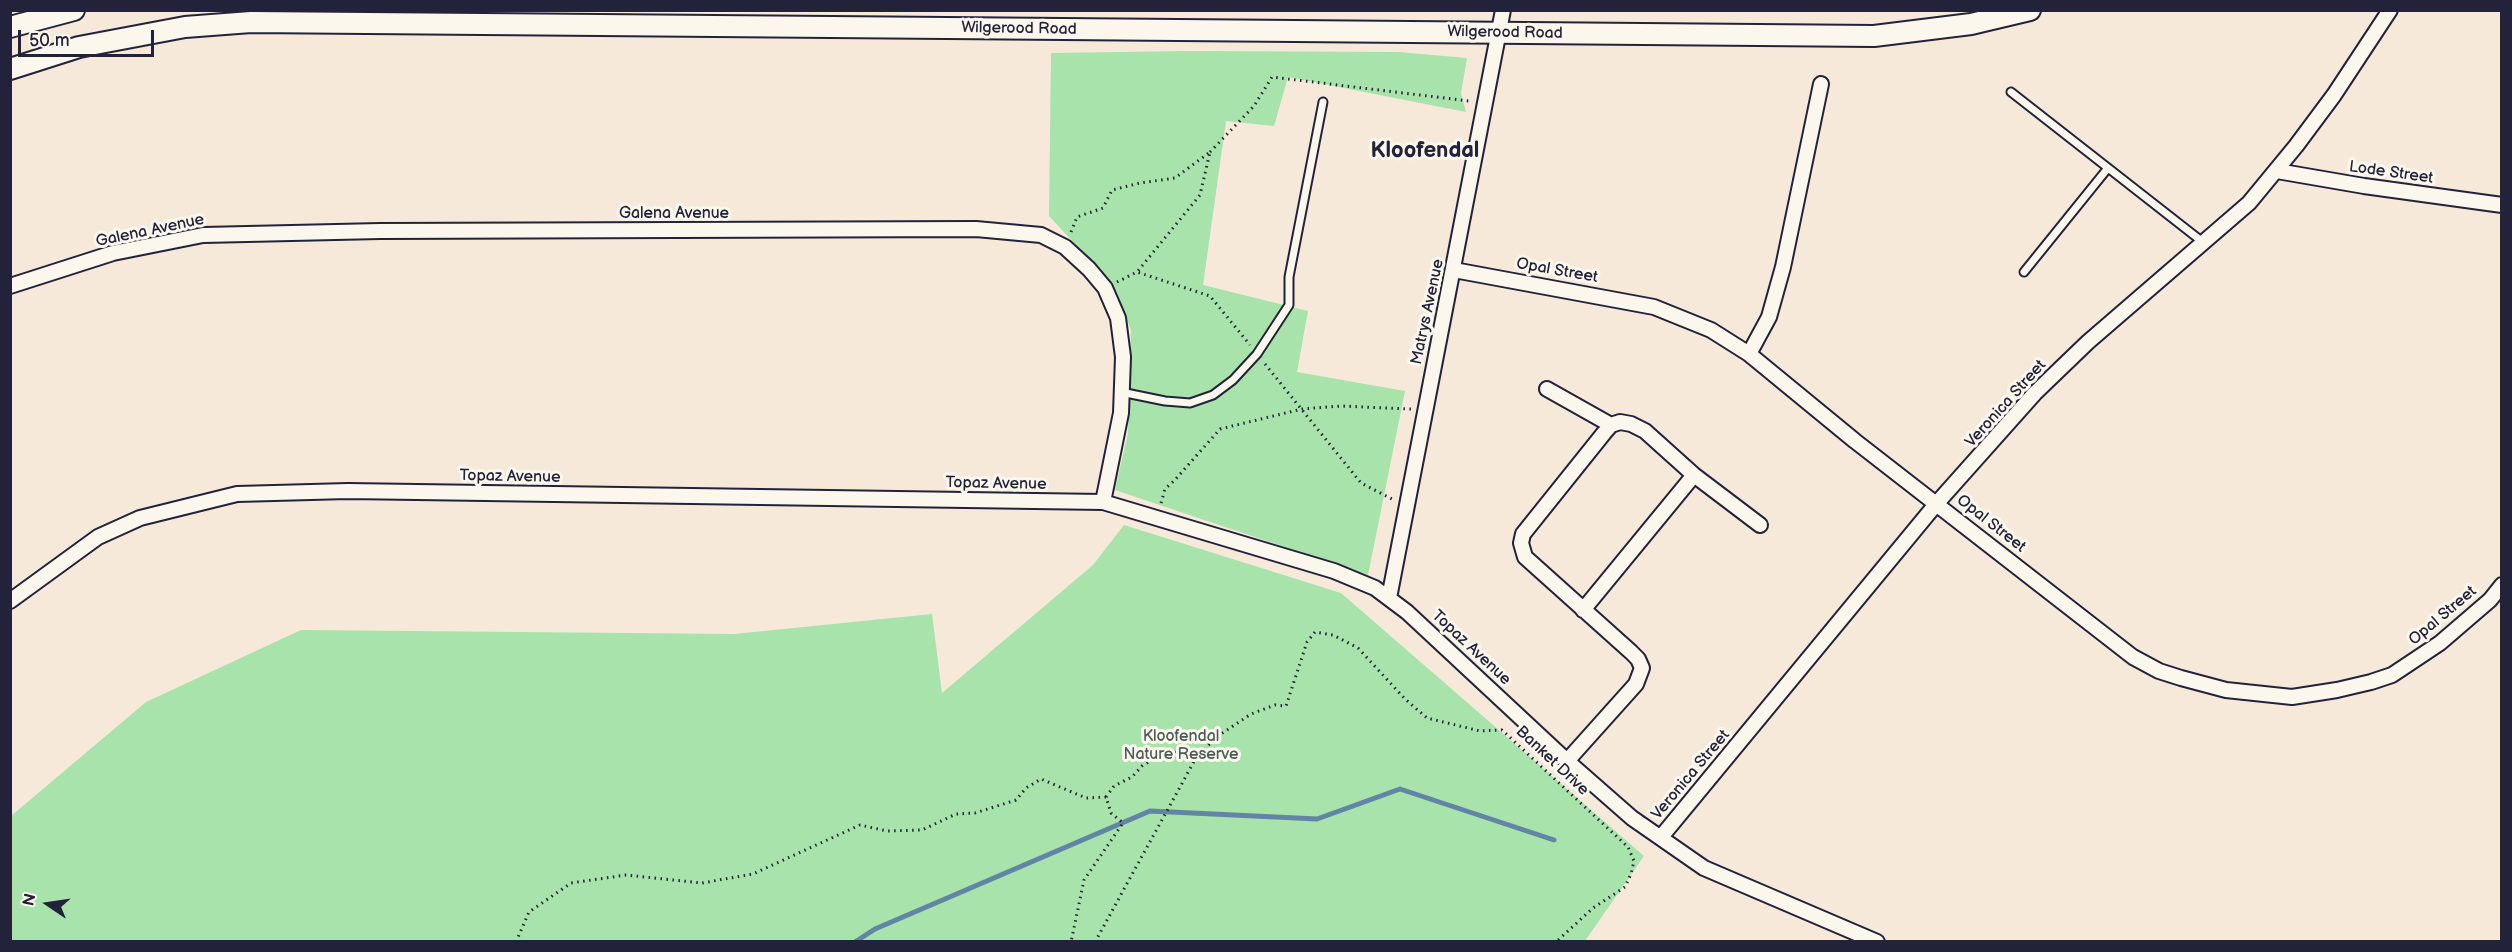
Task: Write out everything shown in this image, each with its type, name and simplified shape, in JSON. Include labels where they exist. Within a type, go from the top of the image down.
[{"type":"street","points":[[10,27],[74,10]]},
{"type":"street","name":"Matrys Avenue","points":[[1389,598],[1503,10]]},
{"type":"street","name":"Wilgerood Road","points":[[10,69],[79,47],[185,27],[251,21],[1874,36],[1971,24],[2030,10]]},
{"type":"street","name":"Veronica Street","points":[[1661,837],[1937,503],[2014,416],[2058,371],[2249,203],[2277,171],[2334,95],[2390,10]]},
{"type":"street","points":[[1749,354],[1769,317],[1783,267],[1821,84]]},
{"type":"street","name":"Lode Street","points":[[2277,171],[2364,186],[2502,205]]},
{"type":"street","name":"Galena Avenue","points":[[10,286],[113,253],[203,235],[380,231],[976,230],[1041,234],[1065,247],[1089,269],[1105,288],[1118,318],[1122,357],[1121,413],[1103,502]]},
{"type":"street","name":"Opal Street","points":[[1454,270],[1654,307],[1711,330],[1749,354],[1855,441],[2133,657],[2170,675],[2226,690],[2254,694],[2292,696],[2352,687],[2392,675],[2408,666],[2454,632],[2490,600],[2502,585]]},
{"type":"street","points":[[1547,389],[1611,425]]},
{"type":"street","points":[[1567,761],[1636,684],[1641,673],[1638,659],[1525,557],[1521,543],[1523,534],[1611,425],[1620,422],[1631,424],[1645,431],[1694,475],[1760,525]]},
{"type":"street","points":[[1583,610],[1694,475]]},
{"type":"street","name":"Topaz Avenue","points":[[10,601],[98,537],[140,518],[237,494],[348,491],[1103,502],[1158,516],[1334,572],[1375,588],[1438,640],[1567,761],[1632,818],[1704,868],[1877,942]]},
{"type":"lane","points":[[2011,92],[2204,243]]},
{"type":"lane","points":[[1122,392],[1165,401],[1190,403],[1212,395],[1233,380],[1257,354],[1289,305],[1289,277],[1323,102]]},
{"type":"lane","points":[[2024,272],[2108,168]]},
{"type":"path","points":[[1065,247],[1077,217],[1102,208],[1112,190],[1175,178],[1210,152],[1254,106],[1272,77],[1486,103]]},
{"type":"path","points":[[1105,288],[1137,272],[1200,195],[1210,152]]},
{"type":"path","points":[[1137,272],[1210,296],[1361,483],[1408,506]]},
{"type":"path","points":[[1158,516],[1165,489],[1220,429],[1302,409],[1341,406],[1425,410]]},
{"type":"path","name":"Banket Drive","points":[[1095,942],[1197,756],[1218,736],[1251,714],[1275,705],[1286,706],[1307,642],[1316,632],[1333,635],[1358,648],[1405,699],[1427,718],[1480,731],[1502,730],[1628,847],[1634,861],[1625,887],[1593,908],[1556,942]]},
{"type":"path","points":[[1106,797],[1114,786],[1132,777],[1142,766],[1157,757],[1179,751],[1188,758],[1197,756]]},
{"type":"path","points":[[516,942],[529,912],[571,883],[626,875],[702,883],[753,874],[860,825],[887,831],[922,830],[956,814],[975,813],[1016,800],[1026,788],[1041,779],[1086,798],[1106,797]]},
{"type":"path","points":[[1071,942],[1084,880],[1123,823],[1111,813],[1106,797]]},
{"type":"green space","points":[[1398,52],[1467,58],[1461,93],[1466,112],[1288,77],[1274,126],[1226,121],[1203,285],[1308,311],[1297,372],[1405,391],[1368,575],[1115,490],[1128,433],[1131,330],[1112,284],[1049,216],[1051,53]]},
{"type":"green space","name":"Kloofendal Nature Reserve","points":[[1124,525],[1341,593],[1644,856],[1585,941],[11,941],[11,816],[146,702],[301,630],[734,634],[932,614],[942,693],[1093,565]]},
{"type":"waterway","points":[[855,942],[875,929],[1150,811],[1317,819],[1400,789],[1554,840]]},
{"type":"district","name":"Kloofendal","points":[[1425,151]]}]
